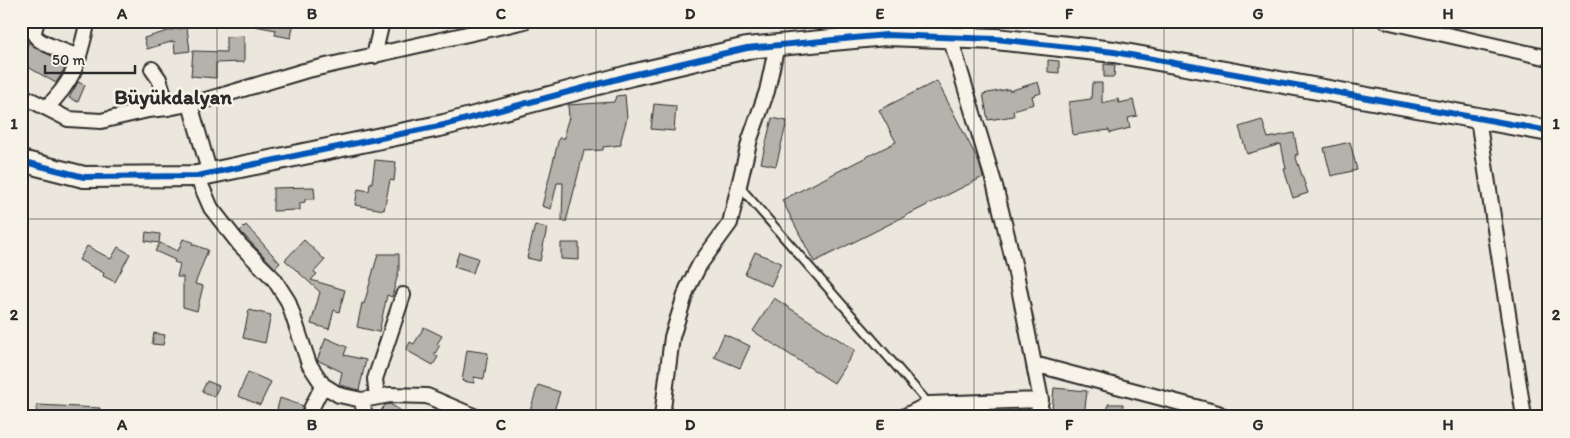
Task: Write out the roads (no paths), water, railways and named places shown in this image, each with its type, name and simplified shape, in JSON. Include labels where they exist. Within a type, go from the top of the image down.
[{"type":"street","points":[[37,21],[34,33],[36,38],[44,44],[79,57]]},
{"type":"street","points":[[46,108],[60,94],[75,70],[88,21]]},
{"type":"street","points":[[374,56],[383,21]]},
{"type":"street","points":[[21,95],[68,119],[101,121],[148,110],[203,101],[304,71],[525,21]]},
{"type":"street","points":[[1386,21],[1549,58]]},
{"type":"street","points":[[21,161],[84,177],[204,175],[444,124],[632,75],[747,48],[886,35],[996,39],[1114,52],[1549,131]]},
{"type":"street","points":[[950,37],[995,186],[1015,268],[1041,400],[1037,417]]},
{"type":"street","points":[[662,417],[672,337],[688,289],[700,264],[730,223],[750,138],[767,91],[777,45]]},
{"type":"street","points":[[152,70],[158,79],[168,108]]},
{"type":"street","points":[[190,104],[211,208],[240,245],[274,279],[288,302],[310,364],[323,385],[338,395],[362,400],[390,395],[427,396],[476,417]]},
{"type":"street","points":[[1478,119],[1524,417]]},
{"type":"street","points":[[377,397],[375,379],[404,294]]},
{"type":"street","points":[[1034,364],[1218,413],[1224,417]]},
{"type":"street","points":[[310,417],[311,409],[323,385]]},
{"type":"street","points":[[362,400],[365,417]]},
{"type":"street","points":[[904,417],[929,404],[1041,400]]},
{"type":"lane","points":[[738,186],[929,404]]},
{"type":"lane","points":[[1041,400],[1048,417]]},
{"type":"district","name":"Büyükdalyan","points":[[173,97]]}]
